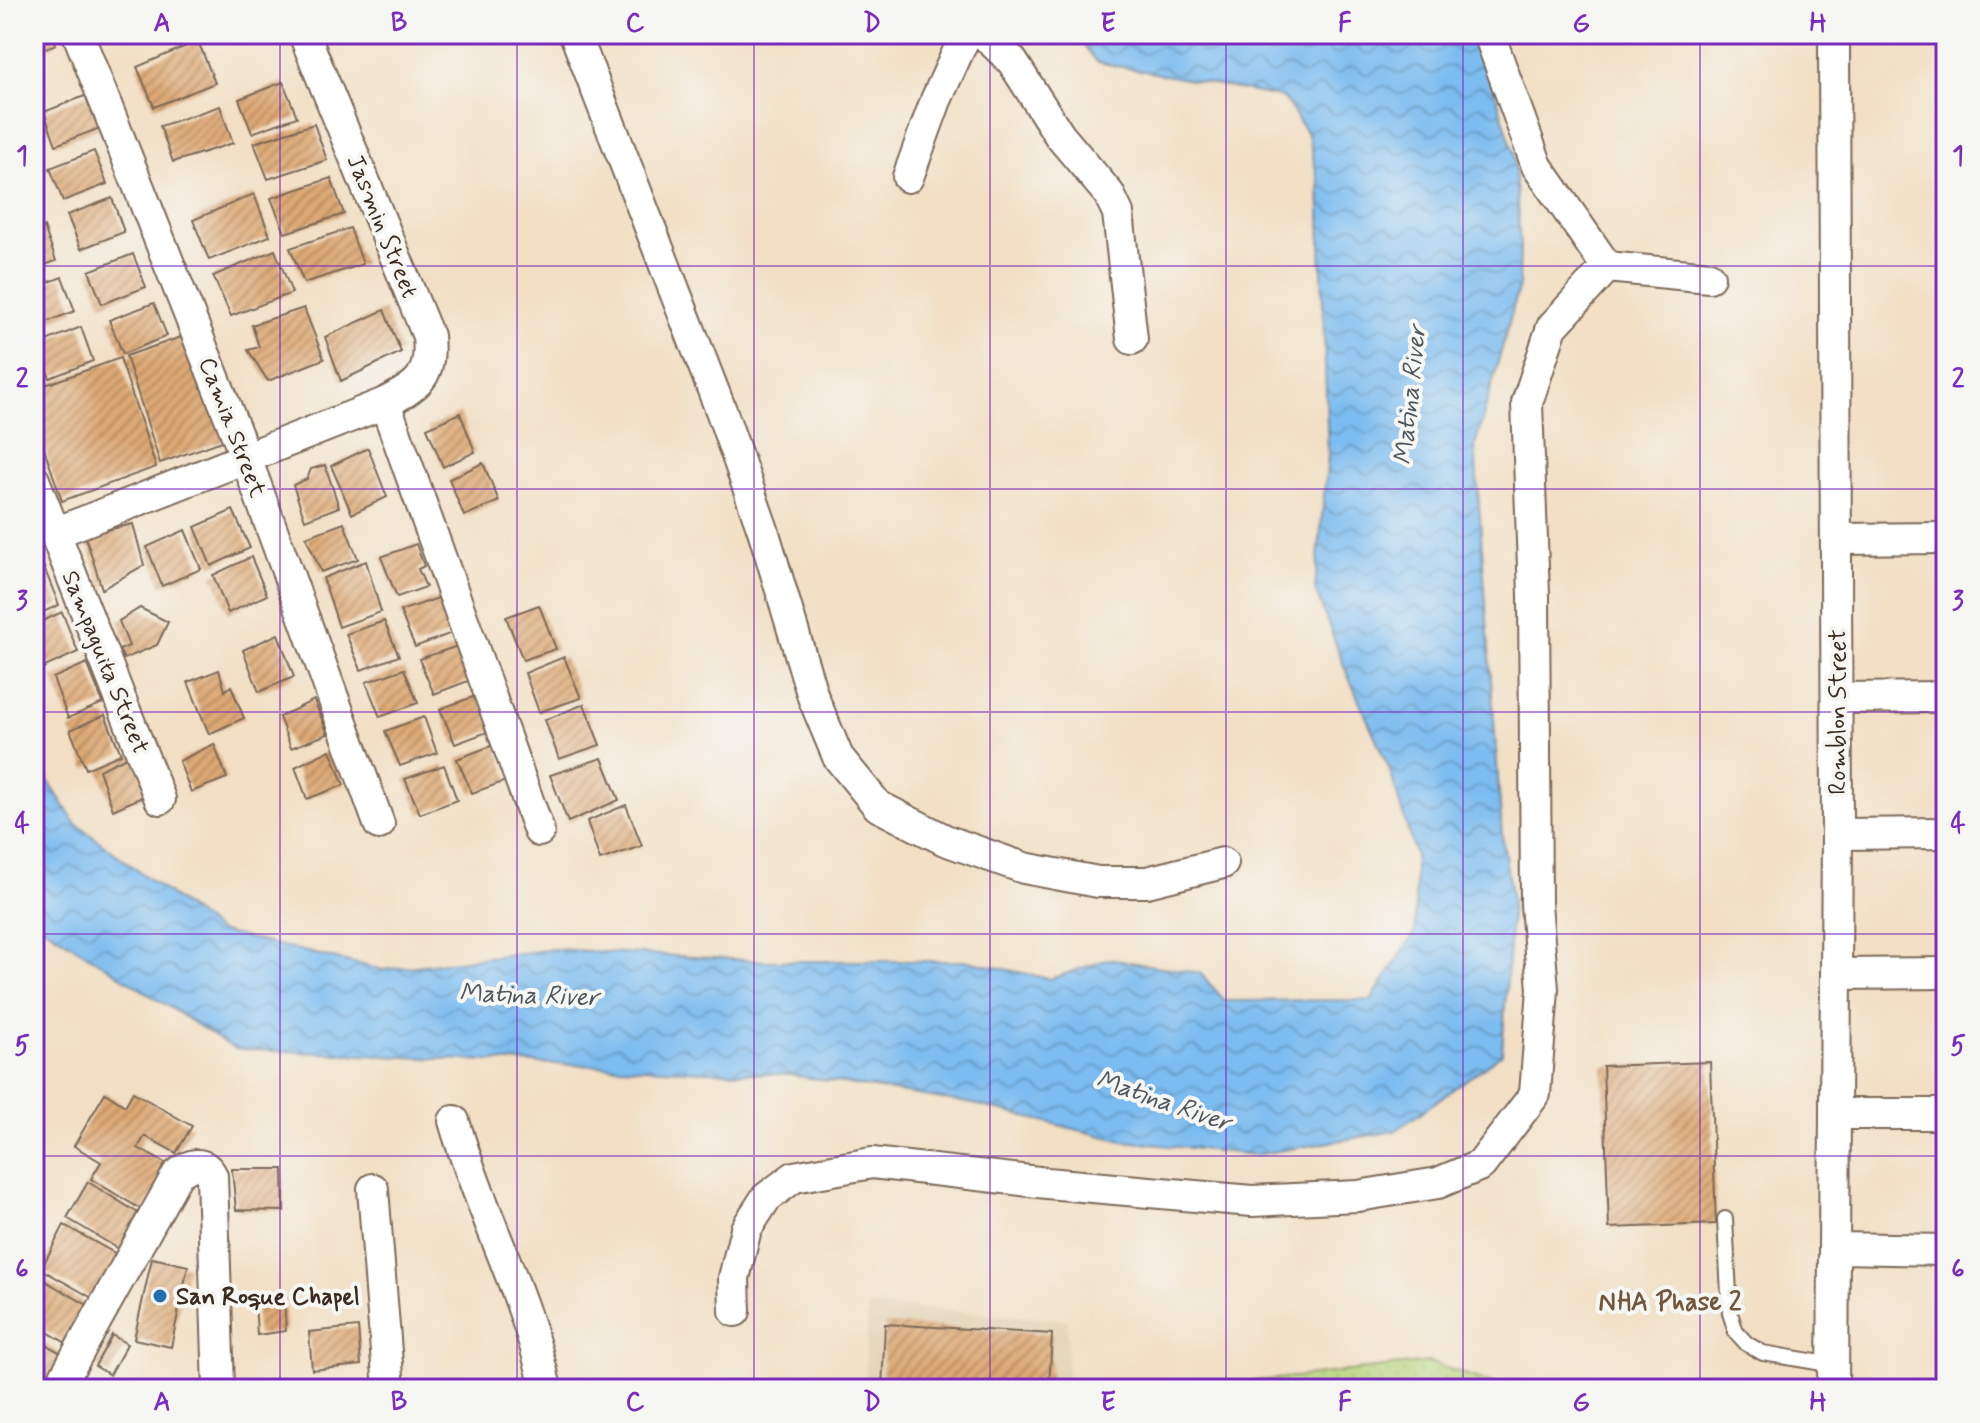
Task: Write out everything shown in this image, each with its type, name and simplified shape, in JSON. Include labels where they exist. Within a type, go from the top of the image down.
[{"type":"street","name":"Camia Street","points":[[78,34],[246,458],[379,824]]},
{"type":"street","name":"Jasmin Street","points":[[304,34],[428,336],[430,356],[425,375],[410,390],[385,403]]},
{"type":"street","points":[[575,34],[722,413],[763,530],[813,697],[838,757],[878,806],[945,840],[1024,868],[1098,882],[1147,882],[1223,863]]},
{"type":"street","points":[[908,177],[936,100],[966,34]]},
{"type":"street","points":[[984,34],[1012,61],[1060,136],[1109,194],[1118,213],[1132,339]]},
{"type":"street","points":[[1489,34],[1537,166],[1607,267],[1709,277]]},
{"type":"street","name":"Romblon Street","points":[[1834,34],[1837,698],[1834,1377]]},
{"type":"street","points":[[735,1311],[734,1278],[746,1229],[766,1198],[794,1177],[872,1163],[1252,1201],[1358,1196],[1438,1183],[1481,1165],[1535,1094],[1543,989],[1536,904],[1534,595],[1527,403],[1552,327],[1607,267]]},
{"type":"street","points":[[55,533],[385,403],[539,831]]},
{"type":"street","name":"Sampaguita Street","points":[[34,480],[160,799]]},
{"type":"street","points":[[1836,539],[1946,538]]},
{"type":"street","points":[[1837,698],[1946,697]]},
{"type":"street","points":[[1837,834],[1946,833]]},
{"type":"street","points":[[1837,974],[1946,973]]},
{"type":"street","points":[[1836,1114],[1946,1114]]},
{"type":"street","points":[[454,1121],[473,1183],[527,1323],[546,1389]]},
{"type":"street","points":[[58,1389],[177,1175],[192,1165],[200,1164],[208,1168],[212,1176],[219,1389]]},
{"type":"street","points":[[373,1189],[389,1389]]},
{"type":"street","points":[[1836,1248],[1946,1250]]},
{"type":"lane","points":[[1725,1219],[1730,1313],[1736,1332],[1747,1344],[1763,1353],[1834,1377]]},
{"type":"shaded area","points":[[868,1305],[1068,1320],[1067,1385],[1142,1389],[865,1389]]},
{"type":"green space","points":[[1428,1362],[1504,1387],[1541,1386],[1541,1389],[1233,1389],[1233,1384]]},
{"type":"water","name":"Matina River","points":[[1075,34],[1468,34],[1488,68],[1514,154],[1520,245],[1519,286],[1475,446],[1502,836],[1512,900],[1502,1054],[1395,1131],[1255,1155],[1123,1141],[974,1104],[791,1075],[235,1049],[34,921],[34,758],[75,823],[218,931],[383,970],[554,949],[763,961],[968,961],[1050,979],[1109,959],[1200,973],[1225,1001],[1371,1000],[1415,932],[1415,854],[1389,768],[1346,671],[1315,589],[1328,456],[1319,183],[1308,135],[1284,98],[1097,62]]},
{"type":"building","points":[[34,34],[52,34],[56,44],[34,53]]},
{"type":"building","points":[[198,41],[215,83],[154,107],[137,67]]},
{"type":"building","points":[[283,82],[297,117],[252,133],[239,99]]},
{"type":"building","points":[[87,95],[100,128],[56,145],[44,112]]},
{"type":"building","points":[[220,106],[233,143],[173,162],[160,126]]},
{"type":"building","points":[[314,124],[327,160],[268,179],[254,143]]},
{"type":"building","points":[[94,151],[107,184],[63,201],[50,168]]},
{"type":"building","points":[[331,178],[344,214],[285,233],[271,198]]},
{"type":"building","points":[[254,194],[270,236],[209,260],[193,220]]},
{"type":"building","points":[[112,198],[124,232],[81,249],[67,215]]},
{"type":"building","points":[[44,227],[56,261],[34,269],[34,231]]},
{"type":"building","points":[[350,228],[363,264],[304,283],[290,248]]},
{"type":"building","points":[[275,250],[292,293],[231,316],[213,276]]},
{"type":"building","points":[[133,254],[146,287],[102,304],[89,271]]},
{"type":"building","points":[[62,277],[75,311],[34,327],[34,288]]},
{"type":"building","points":[[154,303],[167,336],[123,354],[109,320]]},
{"type":"building","points":[[304,308],[324,359],[268,381],[248,350],[259,347],[252,325]]},
{"type":"building","points":[[384,310],[401,352],[341,381],[325,337]]},
{"type":"building","points":[[81,327],[93,361],[50,378],[36,345]]},
{"type":"building","points":[[187,335],[228,439],[160,463],[126,356]]},
{"type":"building","points":[[120,358],[156,467],[62,501],[34,419],[34,389]]},
{"type":"building","points":[[460,413],[475,452],[443,467],[427,428]]},
{"type":"building","points":[[368,448],[387,497],[352,514],[331,466]]},
{"type":"building","points":[[483,463],[499,501],[464,516],[449,479]]},
{"type":"building","points":[[325,465],[339,507],[305,520],[293,485],[307,479],[311,469]]},
{"type":"building","points":[[233,510],[250,548],[211,566],[195,527]]},
{"type":"building","points":[[344,523],[358,559],[321,572],[306,537]]},
{"type":"building","points":[[133,524],[144,565],[102,589],[85,535]]},
{"type":"building","points":[[185,530],[201,569],[162,586],[147,547]]},
{"type":"building","points":[[416,544],[424,566],[418,569],[426,587],[397,597],[381,557]]},
{"type":"building","points":[[251,557],[267,595],[228,613],[213,575]]},
{"type":"building","points":[[366,561],[381,612],[339,627],[323,578]]},
{"type":"building","points":[[43,565],[59,605],[34,616],[34,569]]},
{"type":"building","points":[[438,598],[452,633],[415,647],[400,611]]},
{"type":"building","points":[[539,605],[556,649],[523,660],[506,617]]},
{"type":"building","points":[[140,608],[168,622],[157,645],[124,659],[119,650],[129,646],[119,621]]},
{"type":"building","points":[[62,612],[78,652],[43,668],[34,644],[34,625]]},
{"type":"building","points":[[384,621],[399,656],[361,670],[346,634]]},
{"type":"building","points":[[278,634],[294,677],[259,692],[243,650]]},
{"type":"building","points":[[458,646],[471,680],[434,694],[419,659]]},
{"type":"building","points":[[564,657],[581,698],[539,712],[525,673]]},
{"type":"building","points":[[87,663],[103,703],[68,718],[53,678]]},
{"type":"building","points":[[404,669],[418,703],[380,717],[366,682]]},
{"type":"building","points":[[219,670],[225,691],[231,686],[244,718],[209,734],[188,682]]},
{"type":"building","points":[[478,695],[493,730],[455,744],[440,709]]},
{"type":"building","points":[[314,700],[328,734],[291,748],[279,717]]},
{"type":"building","points":[[584,704],[600,745],[559,759],[545,720]]},
{"type":"building","points":[[105,715],[121,754],[86,769],[70,730]]},
{"type":"building","points":[[424,717],[437,753],[400,766],[385,731]]},
{"type":"building","points":[[214,744],[227,778],[191,792],[179,761]]},
{"type":"building","points":[[496,744],[509,780],[472,793],[457,759]]},
{"type":"building","points":[[330,750],[344,785],[307,799],[295,767]]},
{"type":"building","points":[[133,754],[149,794],[113,810],[99,770]]},
{"type":"building","points":[[602,758],[619,800],[568,822],[550,775]]},
{"type":"building","points":[[444,765],[457,800],[420,814],[405,779]]},
{"type":"building","points":[[626,805],[642,846],[600,860],[587,821]]},
{"type":"building","points":[[1710,1062],[1716,1224],[1609,1228],[1603,1066]]},
{"type":"building","points":[[133,1092],[192,1126],[176,1153],[145,1136],[138,1148],[170,1166],[144,1211],[91,1179],[101,1162],[74,1146],[105,1093],[125,1106]]},
{"type":"building","points":[[232,1169],[283,1169],[284,1211],[236,1210]]},
{"type":"building","points":[[88,1182],[143,1216],[122,1251],[67,1218]]},
{"type":"building","points":[[64,1225],[118,1255],[94,1299],[41,1269]]},
{"type":"building","points":[[152,1258],[188,1266],[171,1347],[134,1339]]},
{"type":"building","points":[[40,1278],[89,1306],[68,1344],[34,1324],[34,1289]]},
{"type":"building","points":[[284,1298],[286,1331],[257,1335],[255,1301]]},
{"type":"building","points":[[885,1324],[1052,1334],[1049,1388],[930,1382],[930,1389],[882,1389]]},
{"type":"building","points":[[358,1327],[361,1365],[312,1370],[309,1332]]},
{"type":"building","points":[[112,1335],[127,1344],[110,1375],[95,1366]]},
{"type":"building","points":[[34,1338],[63,1354],[44,1389],[34,1389]]},
{"type":"building","points":[[1687,1385],[1687,1389],[1636,1389],[1636,1386]]},
{"type":"place","name":"San Roque Chapel","points":[[160,1296]]},
{"type":"district","name":"NHA Phase 2","points":[[1670,1301]]}]
